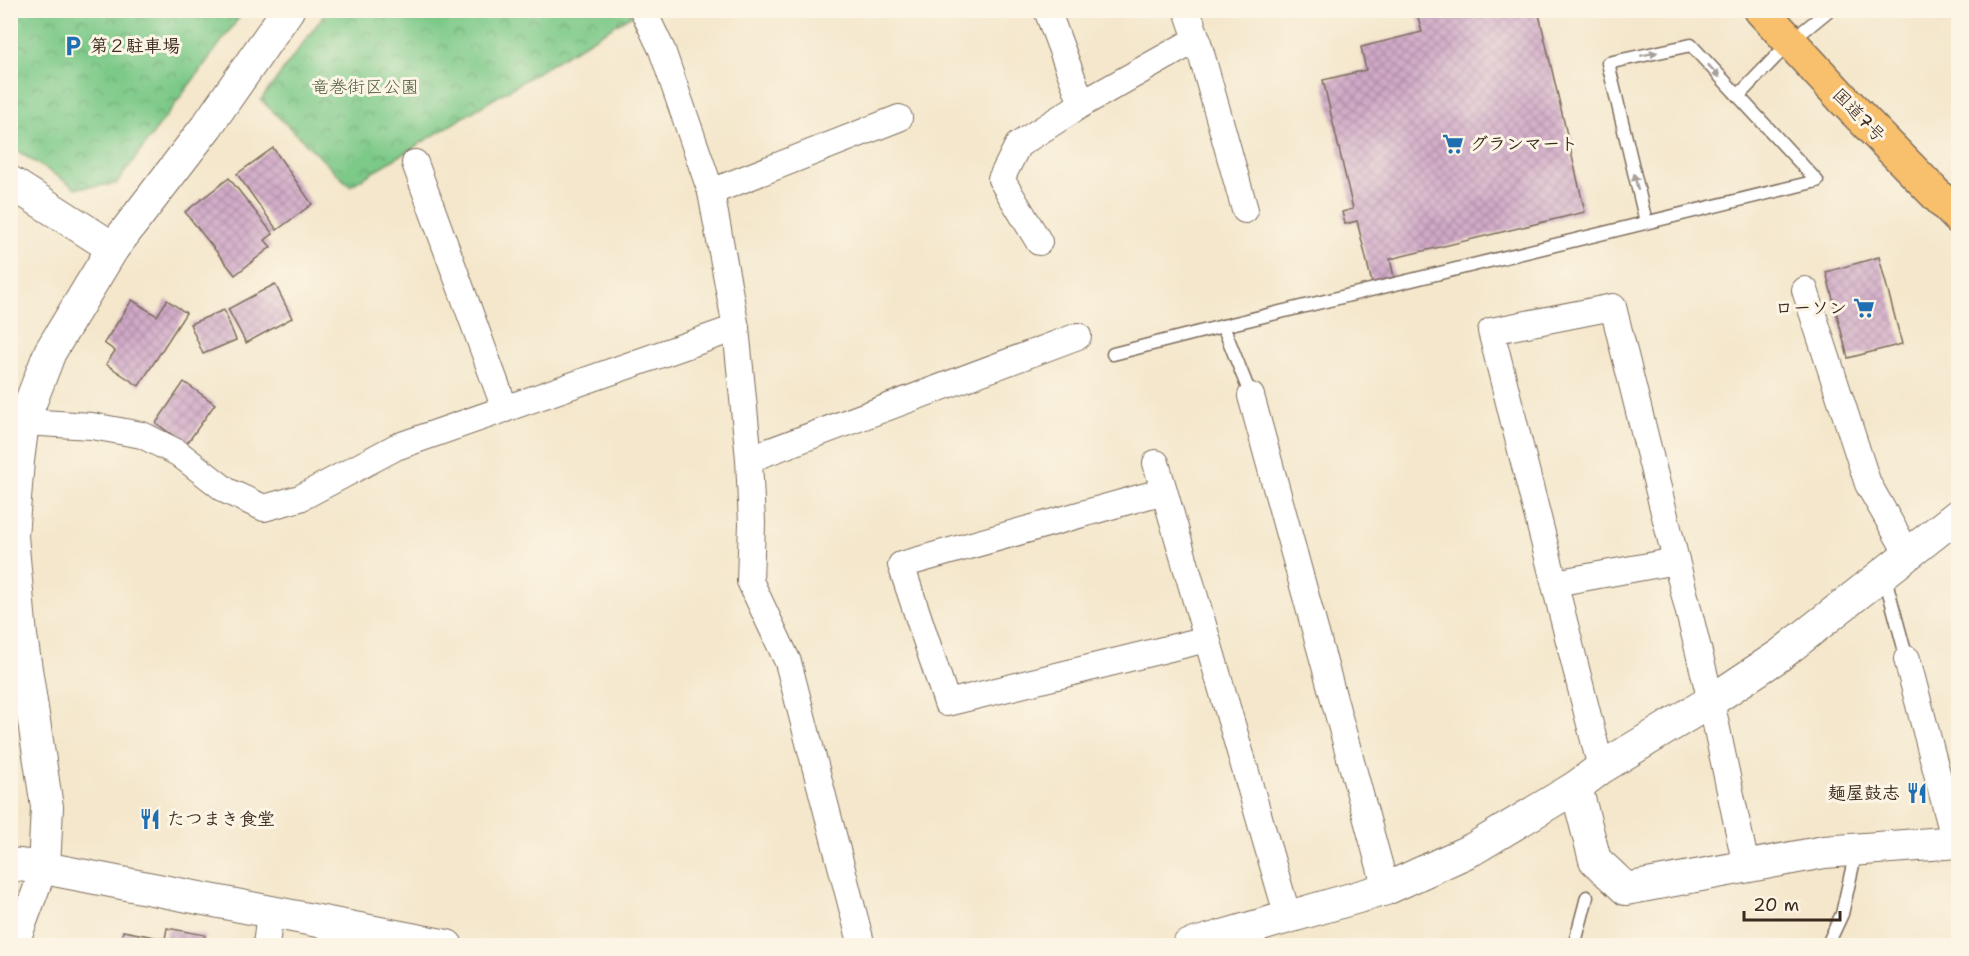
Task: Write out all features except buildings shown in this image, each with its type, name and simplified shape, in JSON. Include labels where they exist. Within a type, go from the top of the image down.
[{"type":"highway","name":"国道7号","points":[[1761,10],[1959,217]]},
{"type":"street","points":[[12,945],[19,936],[44,868],[47,807],[21,636],[12,536],[23,422],[50,352],[112,248],[207,126],[288,10]]},
{"type":"street","points":[[643,10],[662,50],[711,192],[736,328],[749,459],[752,523],[750,581],[788,662],[862,945]]},
{"type":"street","points":[[1047,10],[1082,104]]},
{"type":"street","points":[[1186,10],[1197,39],[1245,210]]},
{"type":"street","points":[[1039,242],[1001,179],[1018,145],[1082,104],[1197,39]]},
{"type":"street","points":[[711,192],[899,118]]},
{"type":"street","points":[[415,163],[505,409]]},
{"type":"street","points":[[10,182],[112,248]]},
{"type":"street","points":[[1805,290],[1868,483],[1908,554]]},
{"type":"street","points":[[1601,768],[1491,331],[1613,307],[1711,702],[1746,866]]},
{"type":"street","points":[[23,422],[92,426],[142,435],[178,453],[227,491],[264,508],[300,498],[396,447],[736,328]]},
{"type":"street","points":[[749,459],[1078,336]]},
{"type":"street","points":[[1251,396],[1386,889]]},
{"type":"street","points":[[1156,463],[1288,917]]},
{"type":"street","points":[[1164,491],[902,565],[947,703],[1207,639]]},
{"type":"street","points":[[1188,945],[1386,889],[1473,849],[1711,702],[1780,655],[1959,515]]},
{"type":"street","points":[[1555,583],[1676,561]]},
{"type":"street","points":[[1576,787],[1595,860],[1626,888],[1824,852],[1957,842],[1907,659]]},
{"type":"street","points":[[10,864],[44,868],[447,945]]},
{"type":"street","points":[[266,945],[270,912]]},
{"type":"lane","points":[[1738,96],[1790,42],[1829,10]]},
{"type":"lane","points":[[1113,354],[1817,181],[1691,45],[1608,63],[1646,222]]},
{"type":"lane","points":[[1223,326],[1251,396]]},
{"type":"lane","points":[[1884,573],[1907,659]]},
{"type":"lane","points":[[1827,945],[1842,914],[1856,850]]},
{"type":"lane","points":[[1574,945],[1587,897]]},
{"type":"green space","name":"竜巻街区公園","points":[[630,10],[632,15],[350,186],[261,100],[327,11]]},
{"type":"green space","points":[[10,11],[244,11],[116,184],[76,188],[11,147]]},
{"type":"place","name":"第２駐車場","points":[[73,46]]},
{"type":"place","name":"グランマート","points":[[1453,144]]},
{"type":"place","name":"ローソン","points":[[1864,308]]},
{"type":"place","name":"麺屋鼓志","points":[[1917,793]]},
{"type":"place","name":"たつまき食堂","points":[[150,819]]}]
